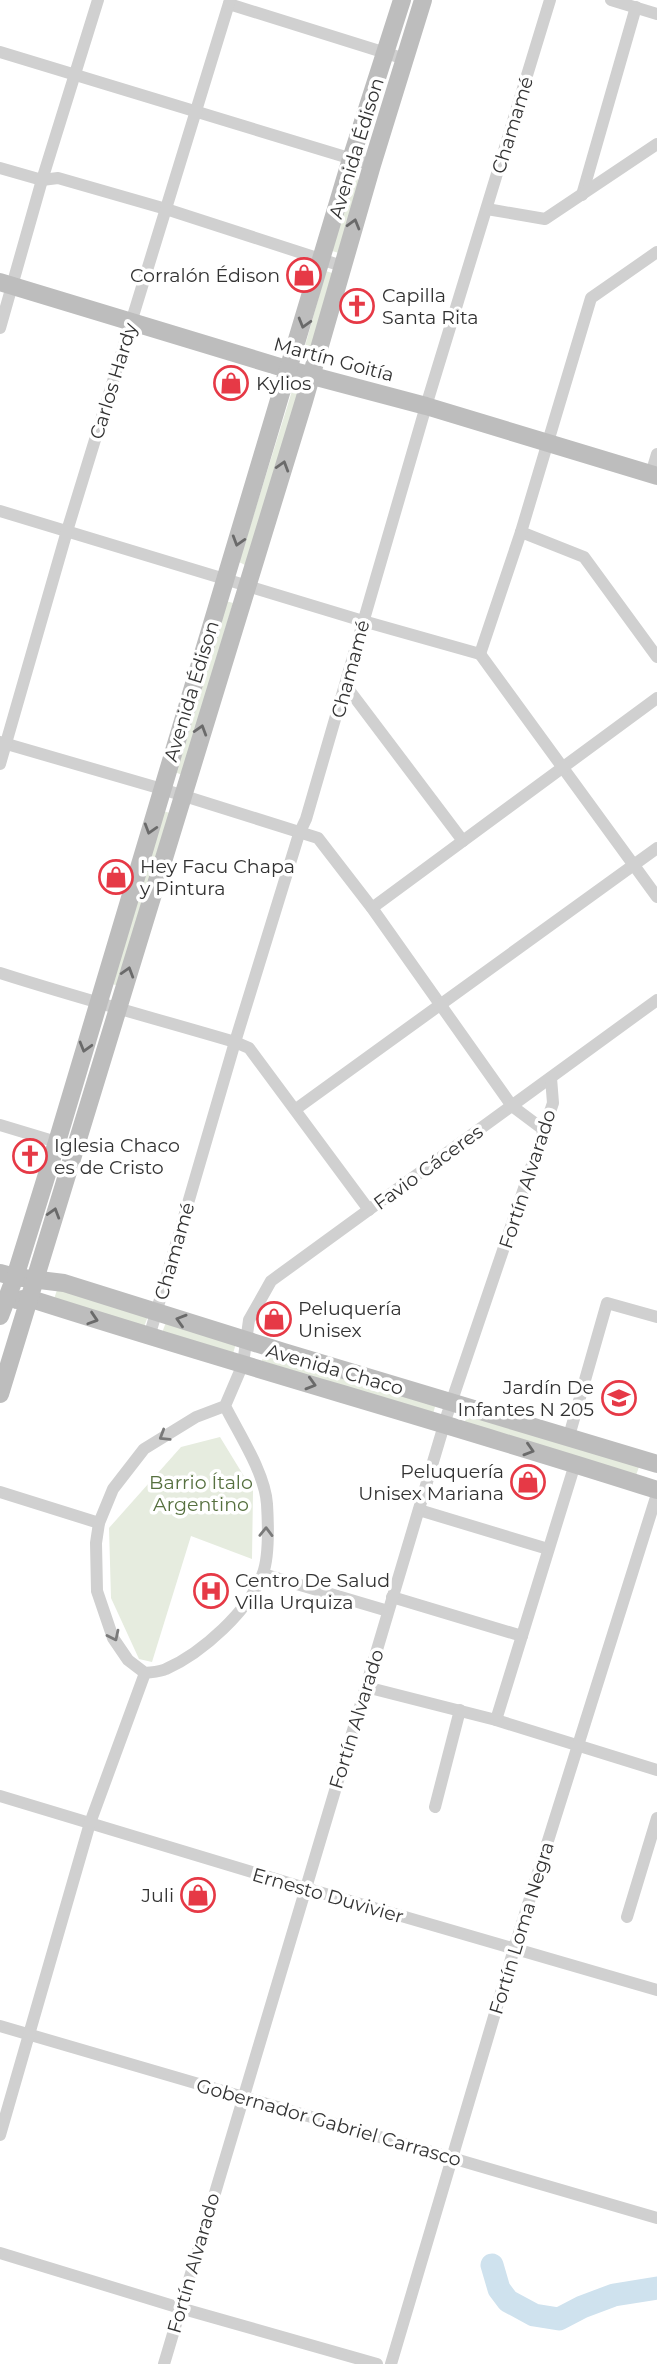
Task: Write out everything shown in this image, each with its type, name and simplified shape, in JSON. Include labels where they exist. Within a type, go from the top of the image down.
[{"type":"main road","name":"Avenida Édison","points":[[2,1306],[8,1275],[57,1142],[351,159],[402,0]]},
{"type":"main road","name":"Avenida Édison","points":[[0,1394],[181,795],[312,374],[423,0]]},
{"type":"main road","name":"Martín Goitía","points":[[6,284],[290,370],[426,406],[654,475]]},
{"type":"main road","name":"Avenida Chaco","points":[[8,1275],[64,1283],[657,1464]]},
{"type":"main road","name":"Avenida Chaco","points":[[2,1306],[28,1298],[149,1337],[575,1464],[657,1492]]},
{"type":"street","points":[[0,328],[6,284],[42,180],[97,0]]},
{"type":"street","name":"Chamamé","points":[[149,1337],[235,1042],[299,834],[306,819],[426,406],[550,0]]},
{"type":"street","points":[[611,0],[657,14]]},
{"type":"street","points":[[229,2],[405,59]]},
{"type":"street","name":"Carlos Hardy","points":[[0,764],[3,743],[229,2]]},
{"type":"street","points":[[582,195],[636,8]]},
{"type":"street","points":[[0,52],[372,165]]},
{"type":"street","points":[[487,209],[545,219],[657,144]]},
{"type":"street","points":[[0,168],[42,180],[58,178],[166,209],[342,266]]},
{"type":"street","points":[[480,653],[521,532],[591,298],[657,252]]},
{"type":"street","points":[[654,475],[657,454]]},
{"type":"street","points":[[0,511],[226,581],[480,653],[657,897]]},
{"type":"street","points":[[521,532],[584,557],[657,657]]},
{"type":"street","points":[[346,686],[463,841]]},
{"type":"street","points":[[372,908],[657,698]]},
{"type":"street","points":[[3,743],[318,838],[372,908],[512,1106],[544,1130]]},
{"type":"street","points":[[296,1109],[657,848]]},
{"type":"street","points":[[0,973],[249,1048],[369,1210]]},
{"type":"street","name":"Favio Cáceres","points":[[225,1406],[243,1364],[249,1320],[271,1282],[657,1000]]},
{"type":"street","name":"Fortín Alvarado","points":[[164,2364],[241,2098],[444,1424],[553,1103],[551,1078]]},
{"type":"street","points":[[0,1125],[75,1148]]},
{"type":"street","points":[[569,1436],[607,1303],[657,1317]]},
{"type":"street","points":[[225,1406],[261,1480],[267,1502],[266,1560],[263,1574],[237,1615],[218,1634],[164,1671],[145,1673],[128,1660],[113,1638],[97,1591],[96,1543],[99,1523],[113,1489],[144,1449],[196,1416],[225,1406]]},
{"type":"street","points":[[496,1720],[575,1464]]},
{"type":"street","points":[[0,1492],[99,1523]]},
{"type":"street","name":"Fortín Loma Negra","points":[[391,2364],[514,1949],[657,1492]]},
{"type":"street","points":[[419,1510],[548,1549]]},
{"type":"street","points":[[263,1574],[388,1611]]},
{"type":"street","points":[[393,1597],[522,1636]]},
{"type":"street","points":[[0,2135],[90,1823],[145,1673]]},
{"type":"street","points":[[366,1687],[496,1720],[657,1770]]},
{"type":"street","points":[[435,1807],[460,1710]]},
{"type":"street","name":"Ernesto Duvivier","points":[[0,1796],[657,1990]]},
{"type":"street","points":[[628,1917],[657,1818]]},
{"type":"street","name":"Gobernador Gabriel Carrasco","points":[[0,2026],[657,2218]]},
{"type":"street","points":[[0,2253],[377,2364]]},
{"type":"green space","points":[[354,178],[360,180],[339,253],[332,251]]},
{"type":"green space","points":[[326,271],[332,273],[311,348],[305,346]]},
{"type":"green space","points":[[292,391],[299,393],[245,565],[239,562]]},
{"type":"green space","points":[[226,601],[233,603],[182,775],[175,772]]},
{"type":"green space","points":[[163,811],[170,813],[119,986],[112,984]]},
{"type":"green space","points":[[58,1287],[148,1316],[144,1327],[54,1299]]},
{"type":"green space","points":[[166,1322],[236,1343],[233,1354],[162,1333]]},
{"type":"green space","points":[[265,1350],[436,1403],[433,1414],[262,1361]]},
{"type":"green space","points":[[468,1414],[639,1467],[635,1478],[464,1424]]},
{"type":"green space","name":"Barrio Ítalo Argentino","points":[[220,1437],[253,1491],[252,1559],[191,1536],[152,1662],[139,1659],[111,1598],[109,1528],[181,1447]]},
{"type":"waterway","points":[[492,2265],[499,2289],[508,2301],[534,2315],[559,2319],[614,2295],[657,2288]]},
{"type":"place","name":"Corralón Édison","points":[[304,275]]},
{"type":"place","name":"Capilla Santa Rita","points":[[357,306]]},
{"type":"place","name":"Kylios","points":[[231,383]]},
{"type":"place","name":"Hey Facu Chapa y Pintura","points":[[116,877]]},
{"type":"place","name":"Iglesia Chaco es de Cristo","points":[[30,1156]]},
{"type":"place","name":"Peluquería Unisex","points":[[274,1319]]},
{"type":"place","name":"Jardín De Infantes N 205","points":[[619,1398]]},
{"type":"place","name":"Peluquería Unisex Mariana","points":[[528,1482]]},
{"type":"place","name":"Centro De Salud Villa Urquiza","points":[[211,1591]]},
{"type":"place","name":"Juli","points":[[198,1895]]}]
